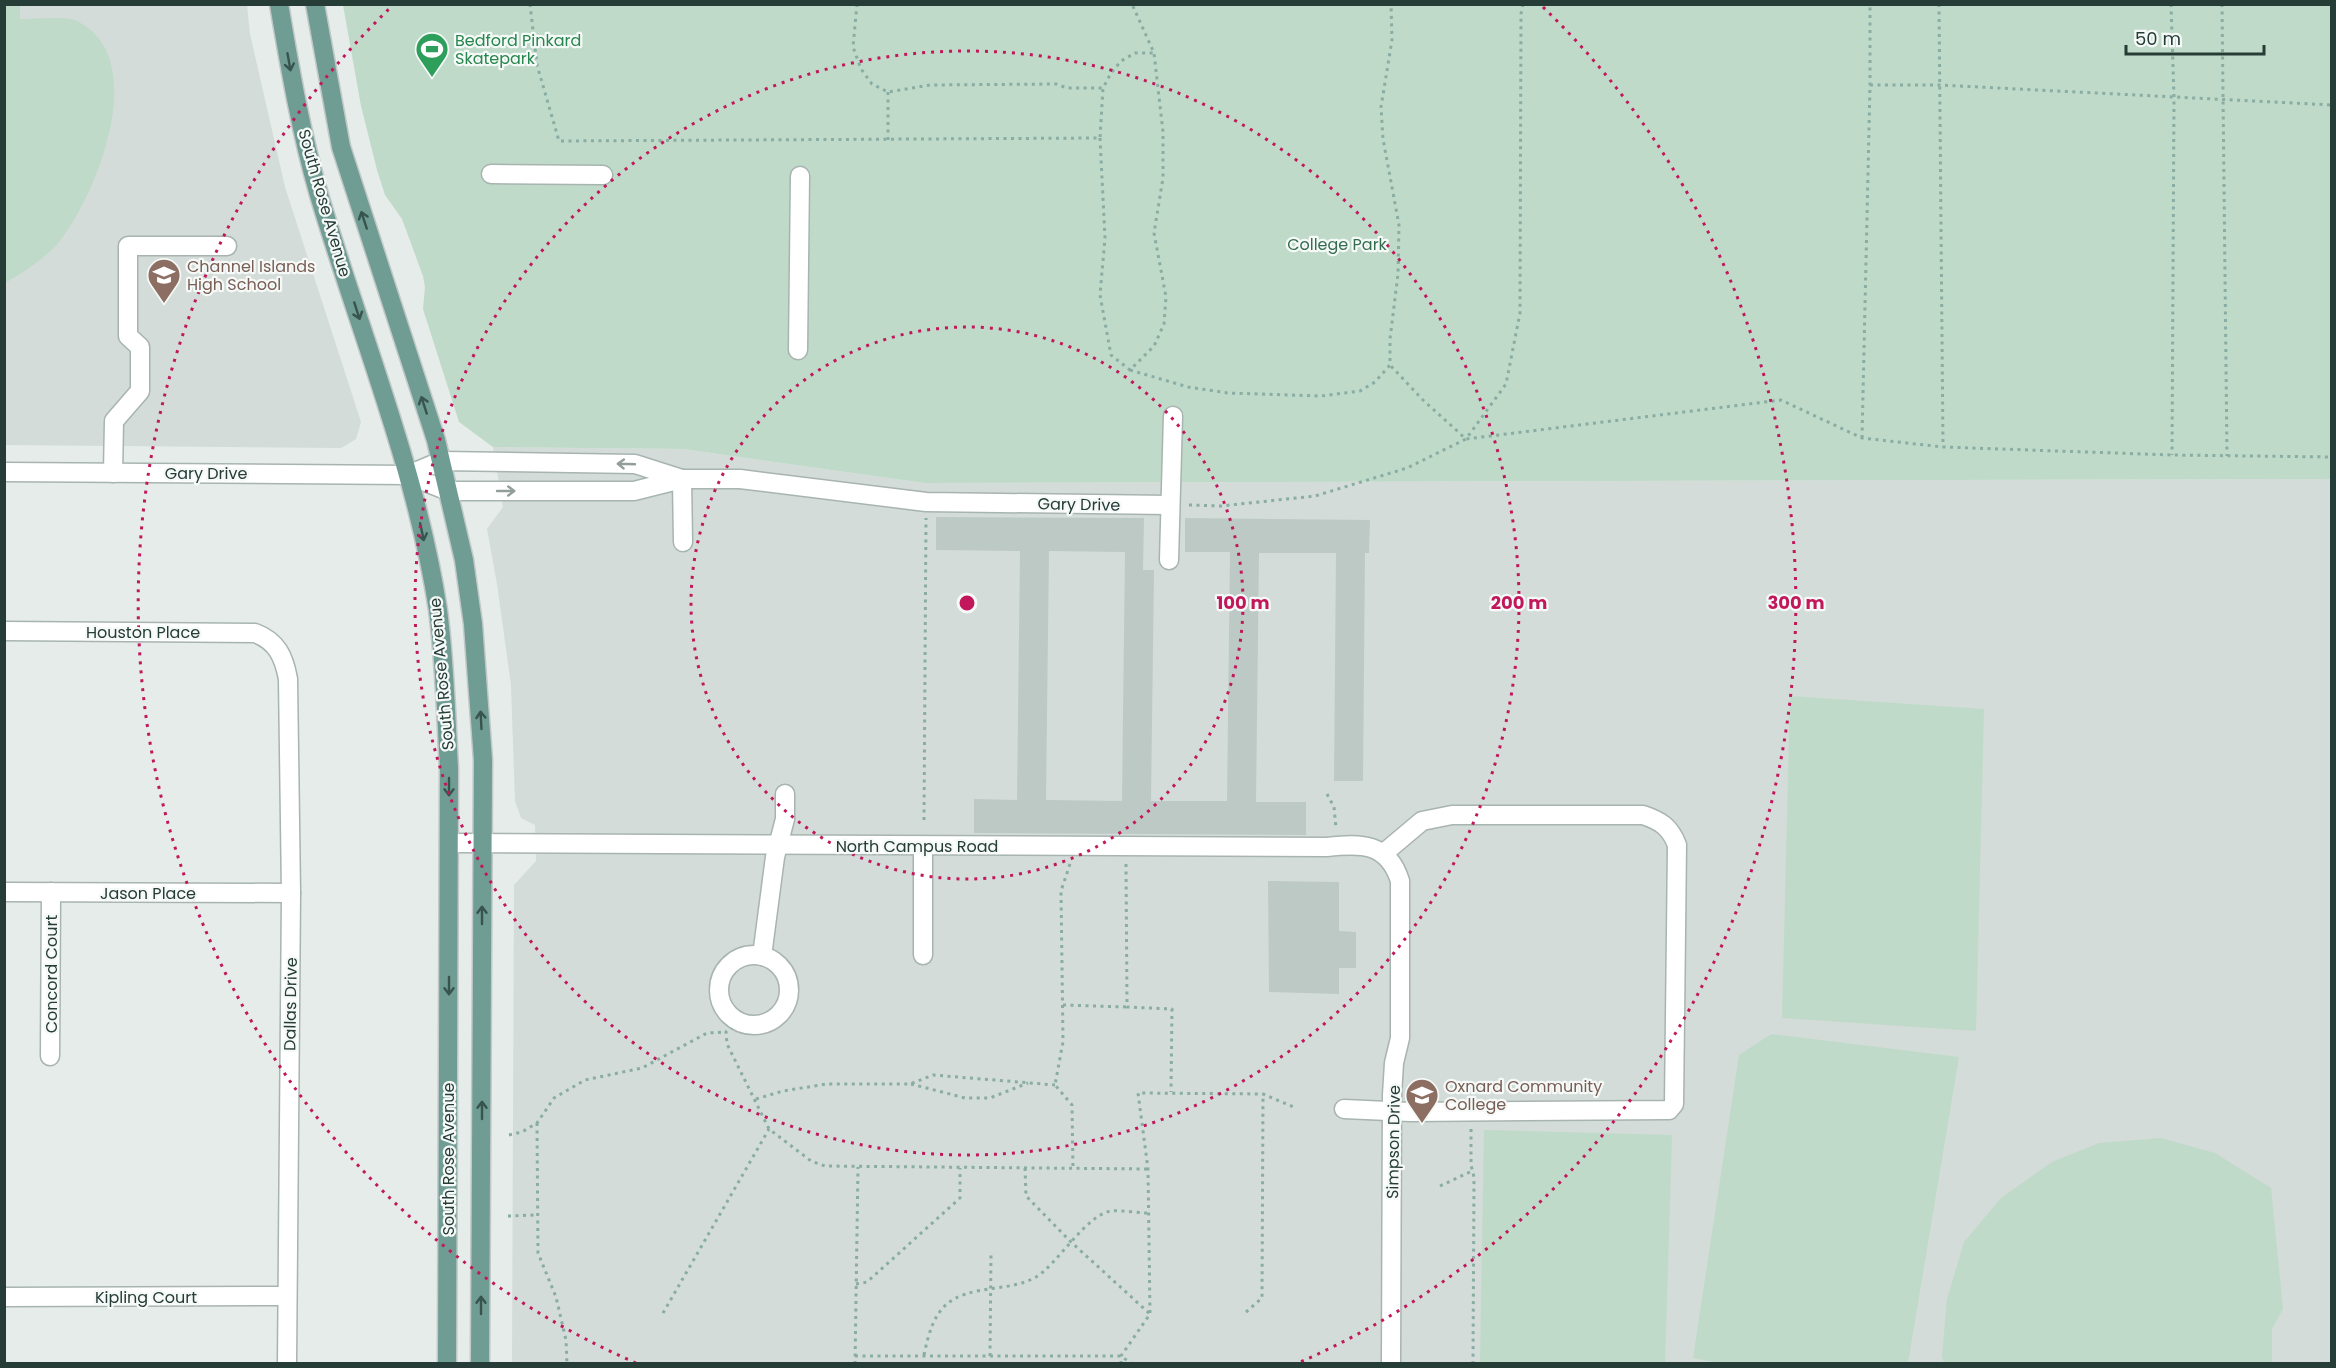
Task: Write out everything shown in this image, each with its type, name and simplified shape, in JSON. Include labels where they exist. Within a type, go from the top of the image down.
[{"type":"main road","name":"South Rose Avenue","points":[[279,4],[292,82],[319,195],[397,434],[420,525],[439,620],[449,758],[447,1364]]},
{"type":"main road","name":"South Rose Avenue","points":[[315,4],[341,147],[436,440],[464,560],[473,624],[483,760],[480,1364]]},
{"type":"street","points":[[490,174],[603,175]]},
{"type":"street","points":[[798,350],[800,176]]},
{"type":"street","points":[[113,473],[114,421],[140,391],[140,347],[128,336],[128,246],[227,246]]},
{"type":"street","points":[[1169,560],[1173,416]]},
{"type":"street","name":"Gary Drive","points":[[408,476],[441,461],[635,464],[682,479]]},
{"type":"street","name":"Gary Drive","points":[[4,472],[408,476],[447,491],[634,491],[682,479],[740,479],[926,502],[1169,505]]},
{"type":"street","points":[[682,479],[683,542]]},
{"type":"street","name":"Houston Place","points":[[4,631],[255,633],[268,638],[277,647]]},
{"type":"street","name":"Dallas Drive","points":[[277,647],[285,663],[288,679],[291,893],[287,1364]]},
{"type":"street","points":[[762,956],[775,857],[785,819],[785,794]]},
{"type":"street","points":[[1344,1108],[1392,1112],[1669,1110],[1674,1104],[1677,845],[1672,831],[1660,820],[1643,815],[1452,815],[1422,821],[1384,853]]},
{"type":"street","name":"North Campus Road","points":[[449,843],[1327,847],[1356,844],[1384,853]]},
{"type":"street","points":[[923,846],[923,955]]},
{"type":"street","name":"Simpson Drive","points":[[1384,853],[1395,866],[1400,881],[1400,1038],[1395,1063],[1392,1112],[1391,1364]]},
{"type":"street","name":"Jason Place","points":[[4,892],[291,893]]},
{"type":"street","name":"Concord Court","points":[[50,1056],[51,892]]},
{"type":"street","points":[[750,955],[773,960],[787,978],[789,990],[787,1001],[781,1012],[762,1024],[732,1027],[719,995],[719,984],[723,973],[739,958],[750,955]]},
{"type":"street","name":"Kipling Court","points":[[4,1297],[287,1296]]},
{"type":"path","points":[[530,4],[537,65],[559,141],[1100,138]]},
{"type":"path","points":[[857,4],[853,47],[861,69],[872,84],[888,92],[956,84],[1056,84],[1067,88],[1103,88]]},
{"type":"path","points":[[1130,370],[1154,346],[1164,324],[1166,297],[1154,232],[1163,178],[1163,132],[1154,53],[1132,4]]},
{"type":"path","points":[[1154,53],[1136,53],[1121,61],[1103,88],[1100,138],[1105,238],[1100,295],[1111,355],[1130,370],[1188,387],[1228,393],[1321,396],[1360,391],[1375,382],[1390,365],[1390,339],[1398,274],[1399,225],[1383,139],[1381,107],[1392,40],[1391,4]]},
{"type":"path","points":[[1466,439],[1506,384],[1520,313],[1521,14],[1523,4]]},
{"type":"path","points":[[1862,438],[1870,4]]},
{"type":"path","points":[[1938,4],[1943,447]]},
{"type":"path","points":[[2171,4],[2174,97],[2172,455]]},
{"type":"path","points":[[2222,4],[2227,456]]},
{"type":"path","points":[[1870,85],[1938,85],[2331,105]]},
{"type":"path","points":[[888,92],[888,140]]},
{"type":"path","points":[[1390,365],[1466,439]]},
{"type":"path","points":[[1169,505],[1221,506],[1315,496],[1407,468],[1466,439],[1781,400],[1862,438],[1943,447],[2172,455],[2331,457]]},
{"type":"path","points":[[924,820],[926,502]]},
{"type":"path","points":[[1327,794],[1334,807],[1336,828]]},
{"type":"path","points":[[1055,1085],[1063,1042],[1061,891],[1071,862]]},
{"type":"path","points":[[1126,862],[1127,1006]]},
{"type":"path","points":[[1063,1005],[1172,1009],[1171,1092]]},
{"type":"path","points":[[509,1135],[522,1132],[537,1123],[554,1098],[585,1080],[642,1068],[706,1033],[732,1027],[727,1044],[769,1129],[812,1161],[825,1166],[1148,1169]]},
{"type":"path","points":[[910,1084],[933,1075],[1055,1085],[1072,1105],[1073,1169]]},
{"type":"path","points":[[756,1099],[783,1091],[826,1084],[910,1084],[965,1098],[990,1098],[1030,1082]]},
{"type":"path","points":[[1121,1364],[1121,1356],[1150,1314],[1148,1169],[1138,1093],[1263,1094],[1296,1108]]},
{"type":"path","points":[[1246,1312],[1262,1298],[1263,1094]]},
{"type":"path","points":[[1472,1112],[1473,1364]]},
{"type":"path","points":[[537,1123],[538,1252],[556,1297],[566,1340],[567,1364]]},
{"type":"path","points":[[663,1313],[769,1129]]},
{"type":"path","points":[[855,1364],[858,1167]]},
{"type":"path","points":[[856,1284],[867,1282],[960,1198],[960,1168]]},
{"type":"path","points":[[1025,1168],[1026,1196],[1071,1242],[1150,1314]]},
{"type":"path","points":[[1440,1186],[1472,1171]]},
{"type":"path","points":[[924,1355],[934,1320],[945,1304],[966,1293],[1014,1286],[1037,1277],[1097,1218],[1109,1211],[1148,1213]]},
{"type":"path","points":[[508,1216],[536,1215]]},
{"type":"path","points":[[990,1356],[991,1252]]},
{"type":"path","points":[[855,1356],[1121,1356],[1132,1364]]},
{"type":"shaded area","name":"Channel Islands High School","points":[[5,5],[247,5],[250,34],[285,187],[361,422],[356,439],[341,448],[5,445]]},
{"type":"shaded area","name":"Oxnard Community College","points":[[493,447],[683,449],[924,483],[2331,479],[2331,1363],[512,1363],[514,885],[536,861],[535,825],[521,818],[515,801],[511,685],[487,529],[503,507]]},
{"type":"green space","points":[[5,4],[20,5],[20,19],[75,20],[98,38],[111,63],[114,93],[110,127],[101,160],[74,220],[59,242],[47,254],[5,283]]},
{"type":"green space","name":"College Park","points":[[343,5],[2331,5],[2331,479],[924,483],[683,449],[493,447],[459,422],[423,309],[425,287],[423,276],[402,219],[385,195],[377,170],[361,106]]},
{"type":"green space","points":[[1790,696],[1984,709],[1976,1031],[1782,1018]]},
{"type":"green space","points":[[1771,1034],[1959,1057],[1908,1363],[1725,1364],[1693,1358],[1739,1055]]},
{"type":"green space","points":[[1484,1130],[1672,1135],[1665,1363],[1480,1363]]},
{"type":"green space","points":[[2161,1138],[2215,1153],[2271,1188],[2283,1309],[2272,1329],[2272,1363],[1944,1363],[1942,1356],[1947,1299],[1964,1242],[2001,1198],[2052,1162],[2099,1143]]},
{"type":"building","points":[[936,517],[1144,518],[1143,570],[1154,570],[1151,801],[1227,801],[1230,552],[1185,552],[1185,518],[1370,520],[1369,553],[1365,553],[1363,781],[1334,781],[1336,553],[1259,553],[1256,802],[1306,802],[1306,835],[974,833],[974,799],[1017,800],[1020,551],[936,550]],"holes":[[[1049,551],[1125,552],[1122,801],[1046,800]]]},
{"type":"building","points":[[1268,881],[1339,882],[1339,931],[1356,932],[1356,968],[1339,968],[1339,994],[1269,992]]},
{"type":"place","name":"Bedford Pinkard Skatepark","points":[[432,78]]},
{"type":"place","name":"Channel Islands High School","points":[[164,304]]},
{"type":"place","name":"Oxnard Community College","points":[[1422,1124]]}]
